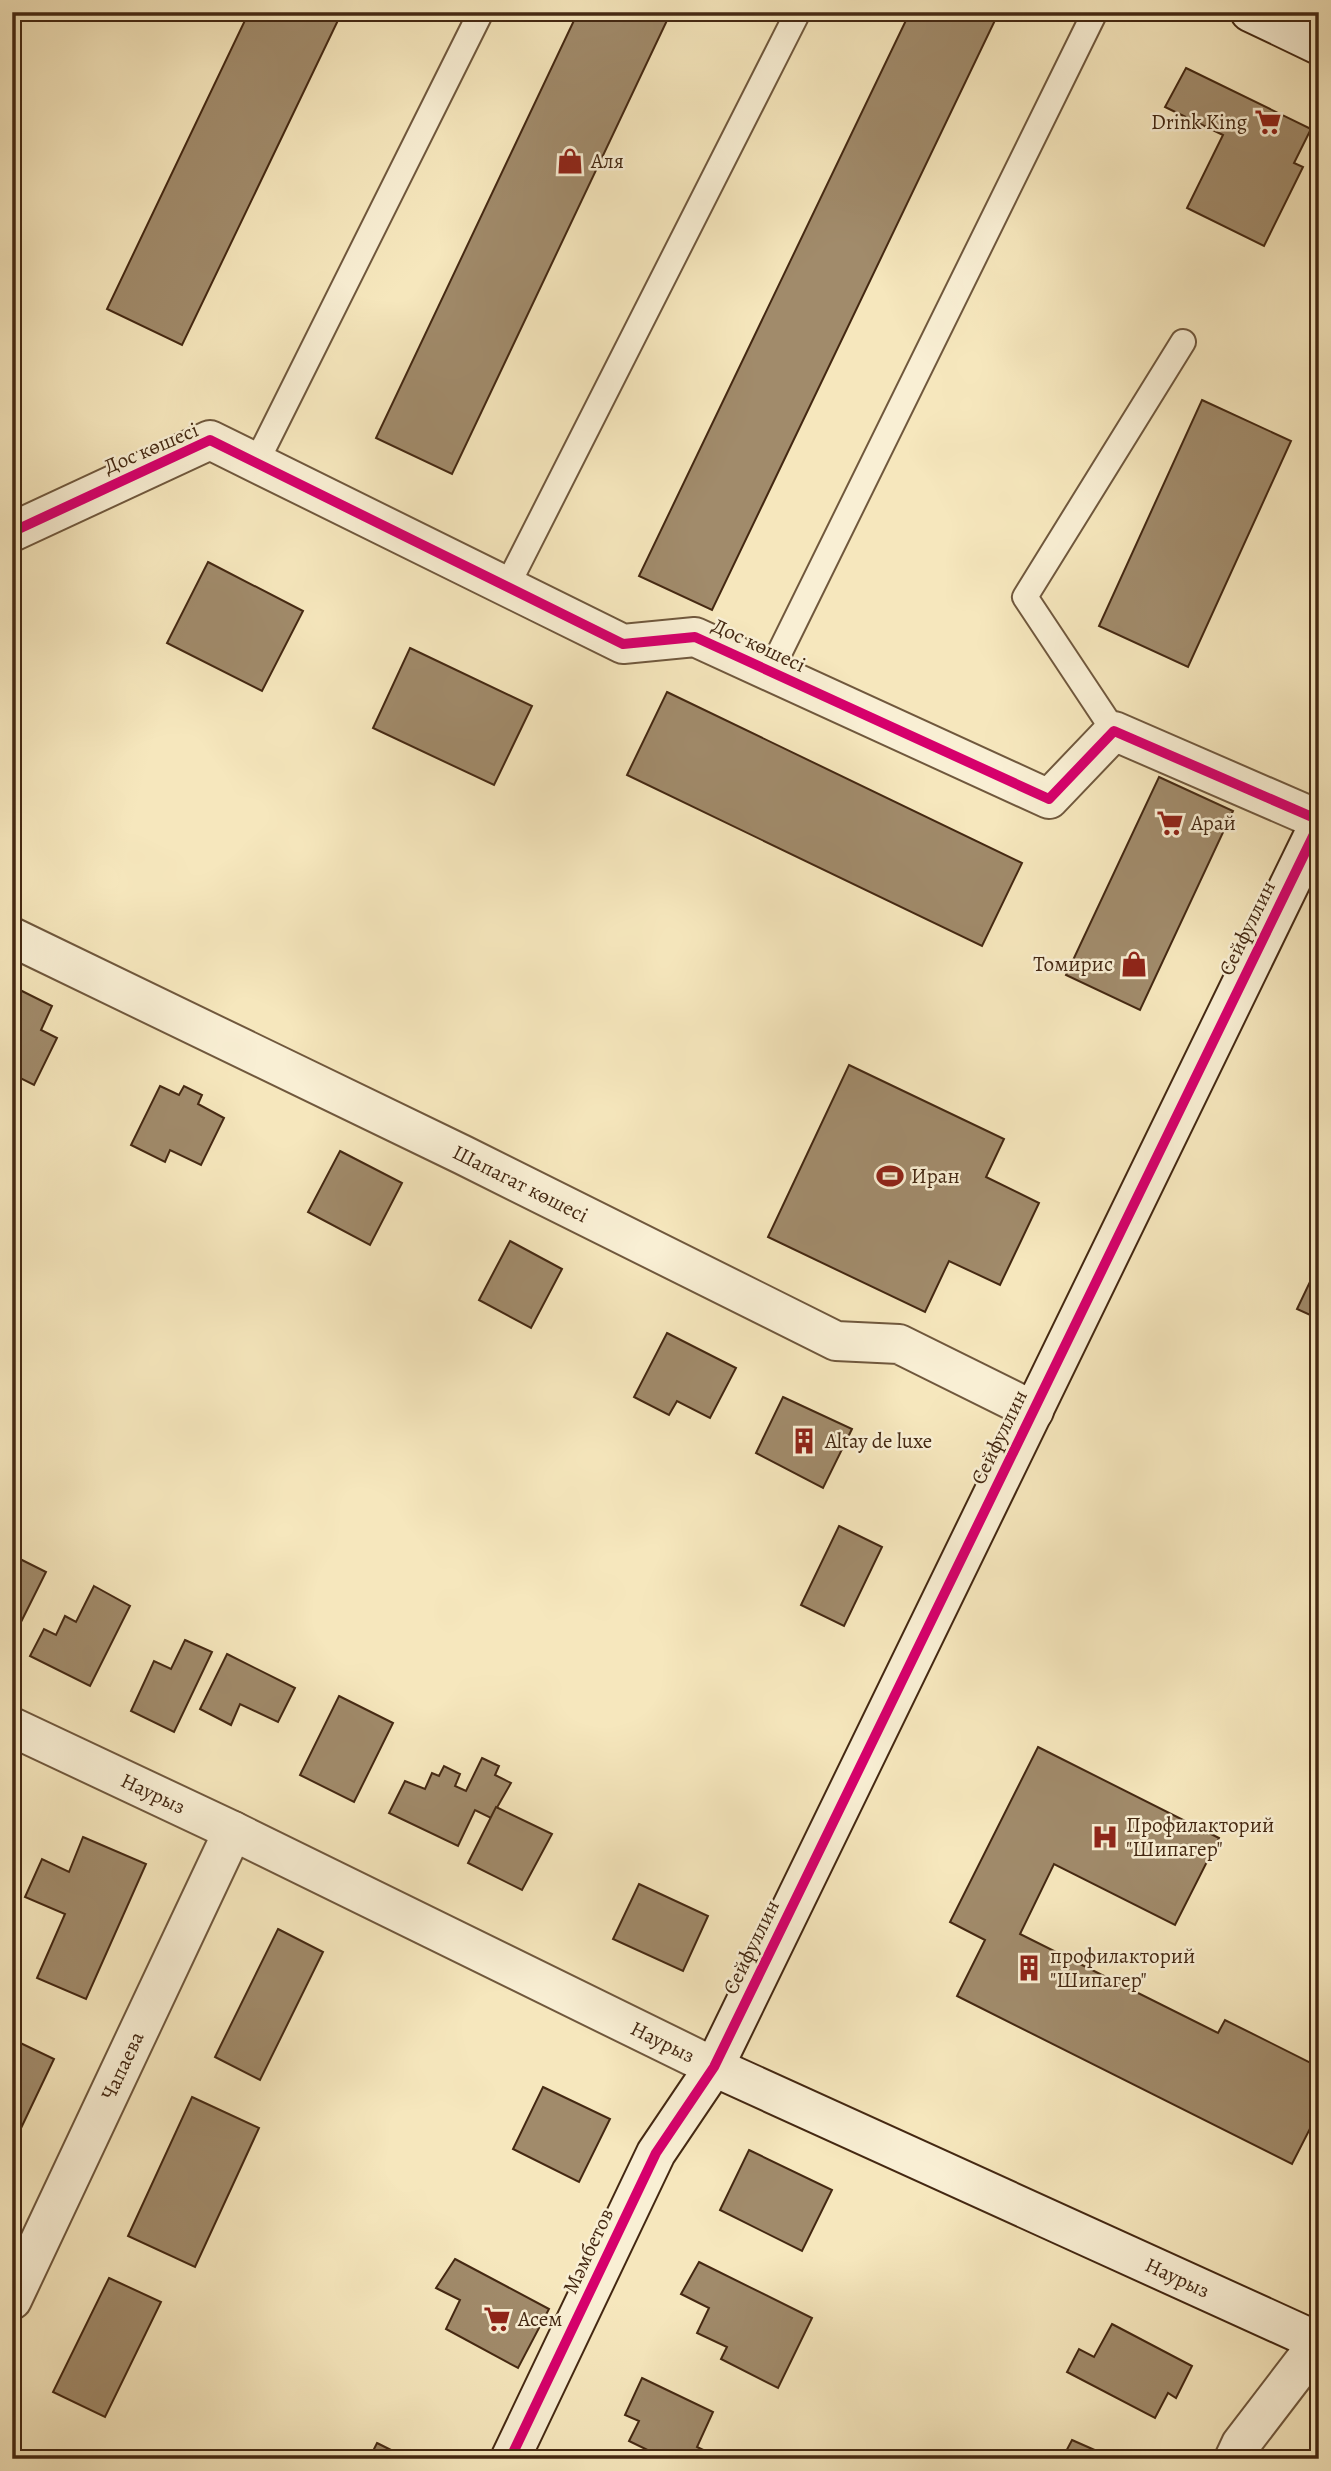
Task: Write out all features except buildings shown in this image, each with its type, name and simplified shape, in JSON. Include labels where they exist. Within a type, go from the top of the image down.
[{"type":"street","points":[[1250,12],[1319,45]]},
{"type":"street","name":"Дос көшесі","points":[[12,533],[210,440],[623,644],[695,636],[1049,799],[1114,731]]},
{"type":"street","points":[[1114,731],[1319,822]]},
{"type":"street","name":"Сейфуллин","points":[[715,2067],[1319,822]]},
{"type":"street","name":"Шапагат көшесі","points":[[12,937],[451,1149],[836,1341],[899,1344],[1034,1411]]},
{"type":"street","name":"Наурыз","points":[[12,1727],[233,1831],[715,2067],[1319,2342]]},
{"type":"street","name":"Чапаева","points":[[12,2300],[233,1831]]},
{"type":"street","name":"Мәмбетов","points":[[510,2459],[656,2153],[715,2067]]},
{"type":"street","points":[[1234,2459],[1241,2444],[1319,2342]]},
{"type":"lane","points":[[257,463],[481,12]]},
{"type":"lane","points":[[507,586],[798,12]]},
{"type":"lane","points":[[770,672],[1096,12]]},
{"type":"lane","points":[[1114,731],[1025,597],[1183,342]]},
{"type":"cycle path","points":[[12,532],[210,440],[623,644],[695,637],[1049,799],[1114,731],[1319,820]]},
{"type":"cycle path","points":[[510,2459],[656,2153],[714,2067],[1319,824]]},
{"type":"place","name":"Drink King","points":[[1268,122]]},
{"type":"place","name":"Аля","points":[[570,161]]},
{"type":"place","name":"Арай","points":[[1170,823]]},
{"type":"place","name":"Томирис","points":[[1134,964]]},
{"type":"place","name":"Иран","points":[[890,1176]]},
{"type":"place","name":"Altay de luxe","points":[[804,1441]]},
{"type":"place","name":"Профилакторий \"Шипагер\"","points":[[1105,1837]]},
{"type":"place","name":"профилакторий \"Шипагер\"","points":[[1029,1968]]},
{"type":"place","name":"Асем","points":[[497,2319]]}]
